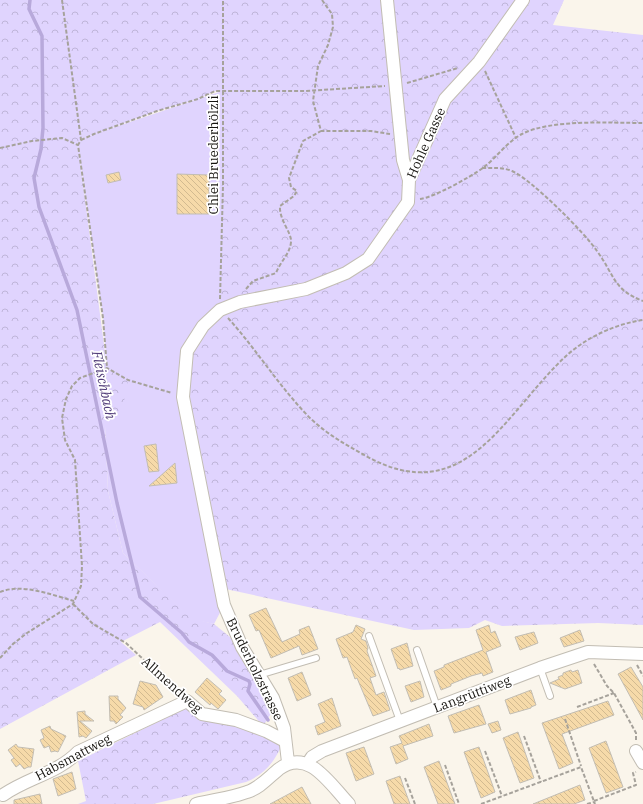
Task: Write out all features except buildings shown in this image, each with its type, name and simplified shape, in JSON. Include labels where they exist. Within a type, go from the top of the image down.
[{"type":"street","points":[[387,0],[403,160],[409,180]]},
{"type":"street","name":"Hohle Gasse","points":[[408,202],[409,180],[445,99],[479,62],[523,0]]},
{"type":"street","points":[[183,396],[187,351],[203,326],[220,310],[240,302],[306,290],[346,273],[368,259],[408,202]]},
{"type":"street","name":"Bruderholzstrasse","points":[[183,396],[224,605],[242,647],[273,698],[284,728],[288,762]]},
{"type":"street","name":"Langrüttiweg","points":[[308,763],[322,751],[540,668],[588,652],[643,654]]},
{"type":"street","name":"Allmendweg","points":[[187,701],[202,714],[236,720],[266,731],[285,741]]},
{"type":"street","name":"Habsmattweg","points":[[3,797],[13,788],[68,762],[78,752],[187,701]]},
{"type":"street","points":[[636,751],[641,767]]},
{"type":"street","points":[[196,804],[247,798],[288,762],[298,761],[308,763],[318,771],[349,804]]},
{"type":"lane","points":[[369,636],[400,721]]},
{"type":"lane","points":[[417,650],[437,707]]},
{"type":"lane","points":[[259,676],[316,658]]},
{"type":"lane","points":[[540,668],[550,696]]},
{"type":"path","points":[[62,0],[81,140]]},
{"type":"path","name":"Chlei Bruederhölzli","points":[[220,310],[223,185],[223,0]]},
{"type":"path","points":[[321,131],[313,101],[318,66],[328,45],[332,27],[332,14],[322,0]]},
{"type":"path","points":[[107,368],[103,318],[78,145],[81,140],[157,111],[198,99],[215,91],[315,90],[395,86],[479,62],[484,68],[516,138]]},
{"type":"path","points":[[408,202],[425,198],[459,182],[482,168],[516,138],[524,133],[556,125],[643,123]]},
{"type":"path","points":[[240,302],[243,292],[253,281],[276,273],[279,265],[288,254],[292,240],[279,212],[280,206],[294,196],[297,191],[291,187],[290,178],[303,141],[321,131],[338,130],[400,134]]},
{"type":"path","points":[[0,148],[32,141],[62,138],[78,145]]},
{"type":"path","points":[[482,168],[500,167],[514,172],[550,200],[597,250],[617,284],[627,295],[643,301]]},
{"type":"path","points":[[220,310],[241,332],[289,395],[311,419],[338,441],[376,462],[402,471],[422,472],[454,466],[471,456],[490,441],[532,391],[566,357],[583,344],[613,328],[643,320]]},
{"type":"path","points":[[0,658],[13,644],[27,633],[73,604],[81,586],[82,566],[75,460],[65,440],[62,418],[66,399],[72,386],[80,378],[107,368],[128,380],[183,396]]},
{"type":"path","points":[[0,592],[8,589],[20,589],[74,601]]},
{"type":"path","name":"Allmendweg","points":[[73,604],[93,624],[126,643],[187,701]]},
{"type":"path","points":[[588,652],[607,686],[614,693],[636,733],[636,751]]},
{"type":"path","points":[[576,707],[614,693]]},
{"type":"path","points":[[565,718],[594,802]]},
{"type":"path","points":[[524,736],[541,782]]},
{"type":"path","points":[[485,751],[502,796]]},
{"type":"path","points":[[445,766],[459,804]]},
{"type":"path","points":[[481,804],[581,767]]},
{"type":"path","points":[[588,804],[636,785],[633,773],[641,767]]},
{"type":"path","points":[[406,778],[415,804]]},
{"type":"green space","points":[[0,0],[564,0],[553,25],[643,35],[643,625],[598,623],[502,626],[485,620],[469,628],[414,630],[221,588],[183,397],[187,351],[220,310],[222,92],[215,91],[198,99],[157,111],[94,134],[81,140],[78,145],[107,368],[128,380],[121,418],[105,426],[108,491],[123,553],[191,618],[214,624],[230,637],[274,709],[263,726],[237,696],[160,622],[121,642],[136,655],[0,729]]},
{"type":"green space","points":[[222,91],[224,605],[214,624],[191,619],[123,553],[108,491],[105,426],[107,368],[103,318],[78,145],[81,140],[94,134]]},
{"type":"green space","points":[[190,706],[266,734],[281,747],[275,759],[258,776],[246,782],[153,804],[78,804],[86,801],[78,761]]},
{"type":"waterway","name":"Fleischbach","points":[[30,0],[29,9],[42,36],[43,128],[41,149],[34,178],[39,207],[77,310],[117,503],[140,597],[182,633],[189,642],[212,655],[227,671],[249,681],[250,684],[248,691],[268,720]]}]
